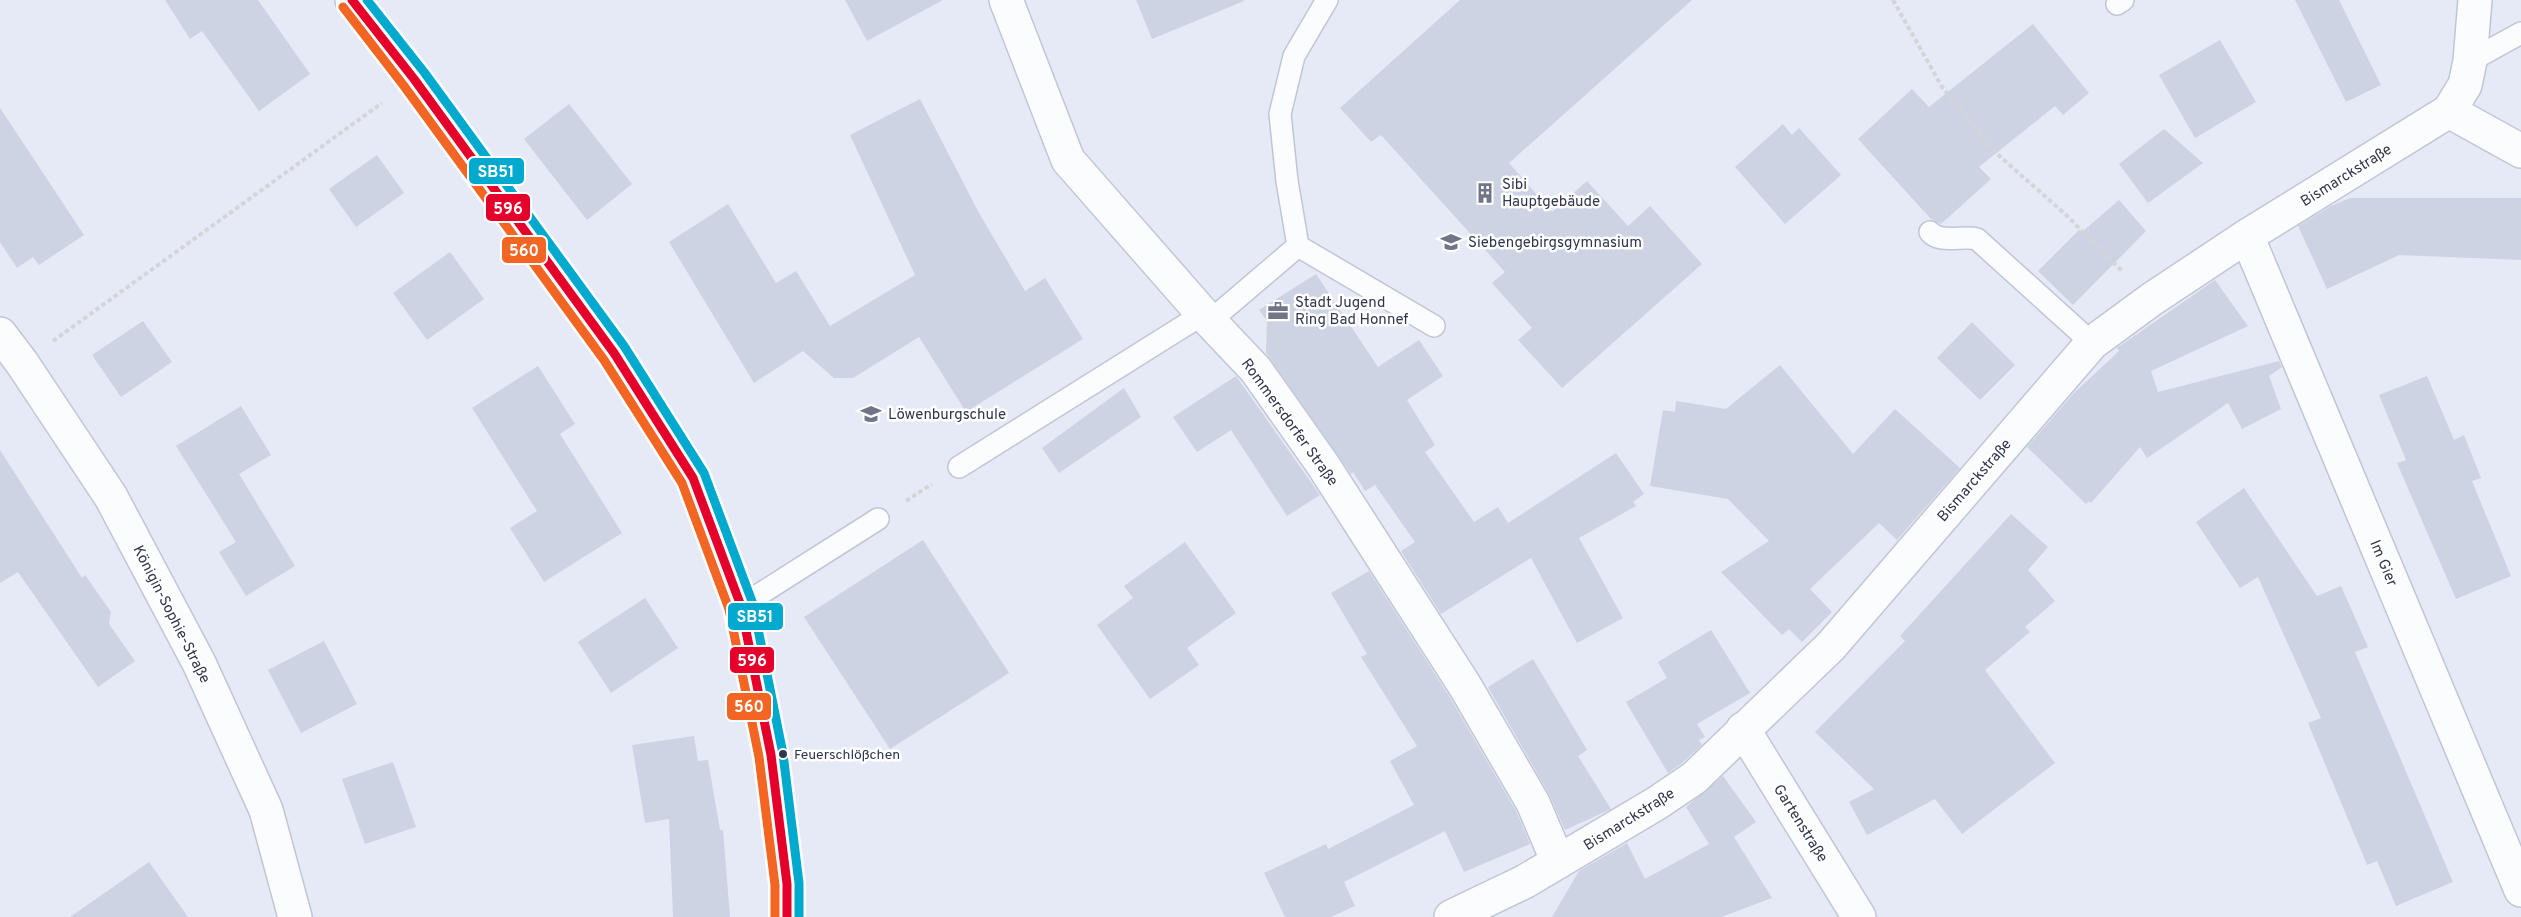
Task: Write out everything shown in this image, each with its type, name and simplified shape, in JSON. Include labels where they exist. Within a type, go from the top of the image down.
[{"type":"street","points":[[352,0],[414,79],[614,352],[693,478],[741,606],[771,755],[787,884],[787,917]]},
{"type":"street","name":"Rommersdorfer Straße","points":[[1006,0],[1068,160],[1206,318],[1256,370],[1323,465],[1465,686],[1533,804],[1558,862]]},
{"type":"street","points":[[2475,0],[2470,61],[2465,85],[2449,111],[2521,151]]},
{"type":"street","name":"Bismarckstraße","points":[[1451,917],[1524,882],[1657,804],[1694,778],[1831,646],[2092,343],[2152,298],[2247,236],[2449,111]]},
{"type":"street","name":"Im Gier","points":[[2247,236],[2521,890]]},
{"type":"street","name":"Königin-Sophie-Straße","points":[[0,334],[22,363],[111,497],[199,663],[266,810],[295,917]]},
{"type":"street","name":"Gartenstraße","points":[[1743,729],[1858,917]]},
{"type":"lane","points":[[1327,0],[1294,56],[1280,114],[1287,181],[1298,246],[1434,326]]},
{"type":"lane","points":[[2470,61],[2521,33]]},
{"type":"lane","points":[[1930,232],[1938,238],[1970,237],[1977,239],[2092,343]]},
{"type":"lane","points":[[959,467],[1206,318],[1298,246]]},
{"type":"lane","points":[[741,606],[878,519]]},
{"type":"path","points":[[1893,0],[1942,87],[1996,153],[2064,213],[2152,298]]},
{"type":"path","points":[[22,363],[414,79]]},
{"type":"path","points":[[878,519],[959,467]]},
{"type":"building","points":[[165,0],[258,0],[310,74],[259,111],[202,31],[190,39]]},
{"type":"building","points":[[845,0],[943,0],[867,41]]},
{"type":"building","points":[[1136,0],[1244,0],[1244,1],[1152,39]]},
{"type":"building","name":"Sibi Hauptgebäude","points":[[1460,0],[1692,0],[1509,163],[1552,212],[1587,181],[1628,226],[1650,206],[1702,264],[1562,388],[1518,340],[1532,328],[1492,283],[1505,272],[1381,135],[1371,142],[1340,108]]},
{"type":"building","points":[[2295,0],[2339,0],[2381,85],[2346,102]]},
{"type":"building","points":[[2033,24],[2089,93],[2063,115],[2055,106],[1979,167],[1991,179],[1941,224],[1931,219],[1858,139],[1912,89],[1929,107]]},
{"type":"building","points":[[2220,40],[2256,102],[2195,138],[2159,75]]},
{"type":"building","points":[[920,99],[979,213],[1025,291],[1045,278],[1083,339],[966,412],[919,337],[853,378],[834,378],[803,351],[754,383],[669,242],[728,204],[776,283],[796,271],[830,326],[915,275],[850,135]]},
{"type":"building","points":[[569,104],[632,184],[587,220],[524,139]]},
{"type":"building","points":[[0,108],[84,235],[39,265],[33,257],[17,268],[0,242]]},
{"type":"building","points":[[1783,124],[1792,135],[1799,128],[1841,175],[1785,224],[1735,167]]},
{"type":"building","points":[[2164,129],[2203,163],[2148,203],[2119,164]]},
{"type":"building","points":[[377,155],[404,193],[356,227],[329,189]]},
{"type":"building","points":[[2350,198],[2521,198],[2521,260],[2399,255],[2327,289],[2298,226],[2331,206]]},
{"type":"building","points":[[2119,200],[2146,231],[2073,305],[2038,271],[2079,230],[2082,232]]},
{"type":"building","points":[[450,252],[484,299],[427,340],[393,293]]},
{"type":"building","points":[[1316,274],[1378,367],[1419,340],[1443,376],[1407,400],[1435,445],[1425,452],[1474,522],[1498,507],[1508,523],[1616,453],[1644,494],[1633,502],[1636,506],[1579,538],[1623,618],[1577,643],[1531,558],[1441,614],[1401,551],[1415,542],[1375,485],[1365,491],[1353,472],[1351,474],[1266,353],[1267,321],[1259,310]]},
{"type":"building","points":[[2215,280],[2248,326],[2151,371],[2158,392],[2279,361],[2282,367],[2269,376],[2281,409],[2242,429],[2228,403],[2147,458],[2140,447],[2091,503],[2089,501],[2086,504],[2027,447],[2074,393],[2119,351],[2117,348]]},
{"type":"building","points":[[143,321],[172,362],[121,397],[92,355]]},
{"type":"building","points":[[1972,322],[2015,365],[1980,400],[1937,358]]},
{"type":"building","points":[[1780,365],[1853,454],[1895,409],[1960,468],[1897,540],[1879,523],[1810,589],[1832,612],[1802,642],[1789,629],[1782,635],[1721,572],[1769,541],[1728,499],[1650,486],[1663,410],[1675,412],[1676,401],[1726,409]]},
{"type":"building","points":[[538,366],[575,424],[560,434],[622,533],[544,582],[510,528],[537,511],[472,408]]},
{"type":"building","points":[[1236,376],[1320,495],[1287,516],[1231,430],[1197,452],[1173,417]]},
{"type":"building","points":[[2427,376],[2454,440],[2464,435],[2481,478],[2472,481],[2511,576],[2456,599],[2397,463],[2406,460],[2379,395]]},
{"type":"building","points":[[1124,388],[1141,417],[1059,473],[1042,448]]},
{"type":"building","points":[[241,406],[271,455],[239,474],[295,566],[246,596],[219,552],[236,542],[176,446]]},
{"type":"building","points":[[0,450],[82,578],[85,575],[111,612],[109,624],[135,661],[98,687],[18,572],[0,583]]},
{"type":"building","points":[[2244,488],[2317,596],[2341,586],[2368,647],[2355,652],[2453,882],[2396,906],[2377,861],[2367,865],[2308,723],[2321,718],[2258,577],[2240,588],[2196,522]]},
{"type":"building","points":[[2011,514],[2048,547],[2028,570],[2055,601],[2025,627],[2030,632],[1985,670],[2055,763],[1962,834],[1935,799],[1867,835],[1849,802],[1874,789],[1815,732],[1905,641],[1900,636]]},
{"type":"building","points":[[923,540],[1009,673],[890,749],[804,617]]},
{"type":"building","points":[[1185,542],[1236,613],[1187,648],[1199,665],[1150,699],[1097,625],[1133,598],[1124,586]]},
{"type":"building","points":[[1369,571],[1449,696],[1516,811],[1530,844],[1464,872],[1445,831],[1344,882],[1355,906],[1331,917],[1285,917],[1264,873],[1326,844],[1328,849],[1414,805],[1390,761],[1417,746],[1361,657],[1367,654],[1331,593]]},
{"type":"building","points":[[645,598],[678,648],[611,693],[578,642]]},
{"type":"building","points":[[1711,630],[1750,693],[1697,724],[1705,737],[1699,740],[1702,745],[1668,773],[1626,702],[1667,678],[1658,662]]},
{"type":"building","points":[[324,641],[357,704],[301,733],[268,670]]},
{"type":"building","points":[[1533,659],[1587,750],[1578,756],[1611,809],[1565,830],[1549,794],[1488,687]]},
{"type":"building","points":[[694,736],[698,761],[708,760],[720,830],[723,830],[730,917],[673,917],[669,819],[645,823],[632,745]]},
{"type":"building","points":[[393,762],[416,827],[365,844],[342,779]]},
{"type":"building","points":[[1723,776],[1756,822],[1734,837],[1772,898],[1721,917],[1552,917],[1579,871],[1627,843],[1645,879],[1709,844],[1686,807]]},
{"type":"building","points":[[149,862],[188,917],[70,917]]},
{"type":"transit line","name":"596","points":[[352,0],[414,79],[614,353],[693,478],[741,606],[771,755],[787,884],[787,917]]},
{"type":"transit line","name":"SB51","points":[[367,0],[424,72],[624,346],[704,473],[753,604],[783,754],[799,883],[799,917]]},
{"type":"transit line","name":"560","points":[[343,7],[404,86],[604,360],[682,483],[729,609],[759,757],[775,885],[775,917]]},
{"type":"place","name":"Sibi Hauptgebäude","points":[[1485,193]]},
{"type":"place","name":"Siebengebirgsgymnasium","points":[[1451,242]]},
{"type":"place","name":"Stadt Jugend Ring Bad Honnef","points":[[1278,311]]},
{"type":"place","name":"Löwenburgschule","points":[[871,414]]},
{"type":"place","name":"Feuerschlößchen","points":[[783,754]]}]
